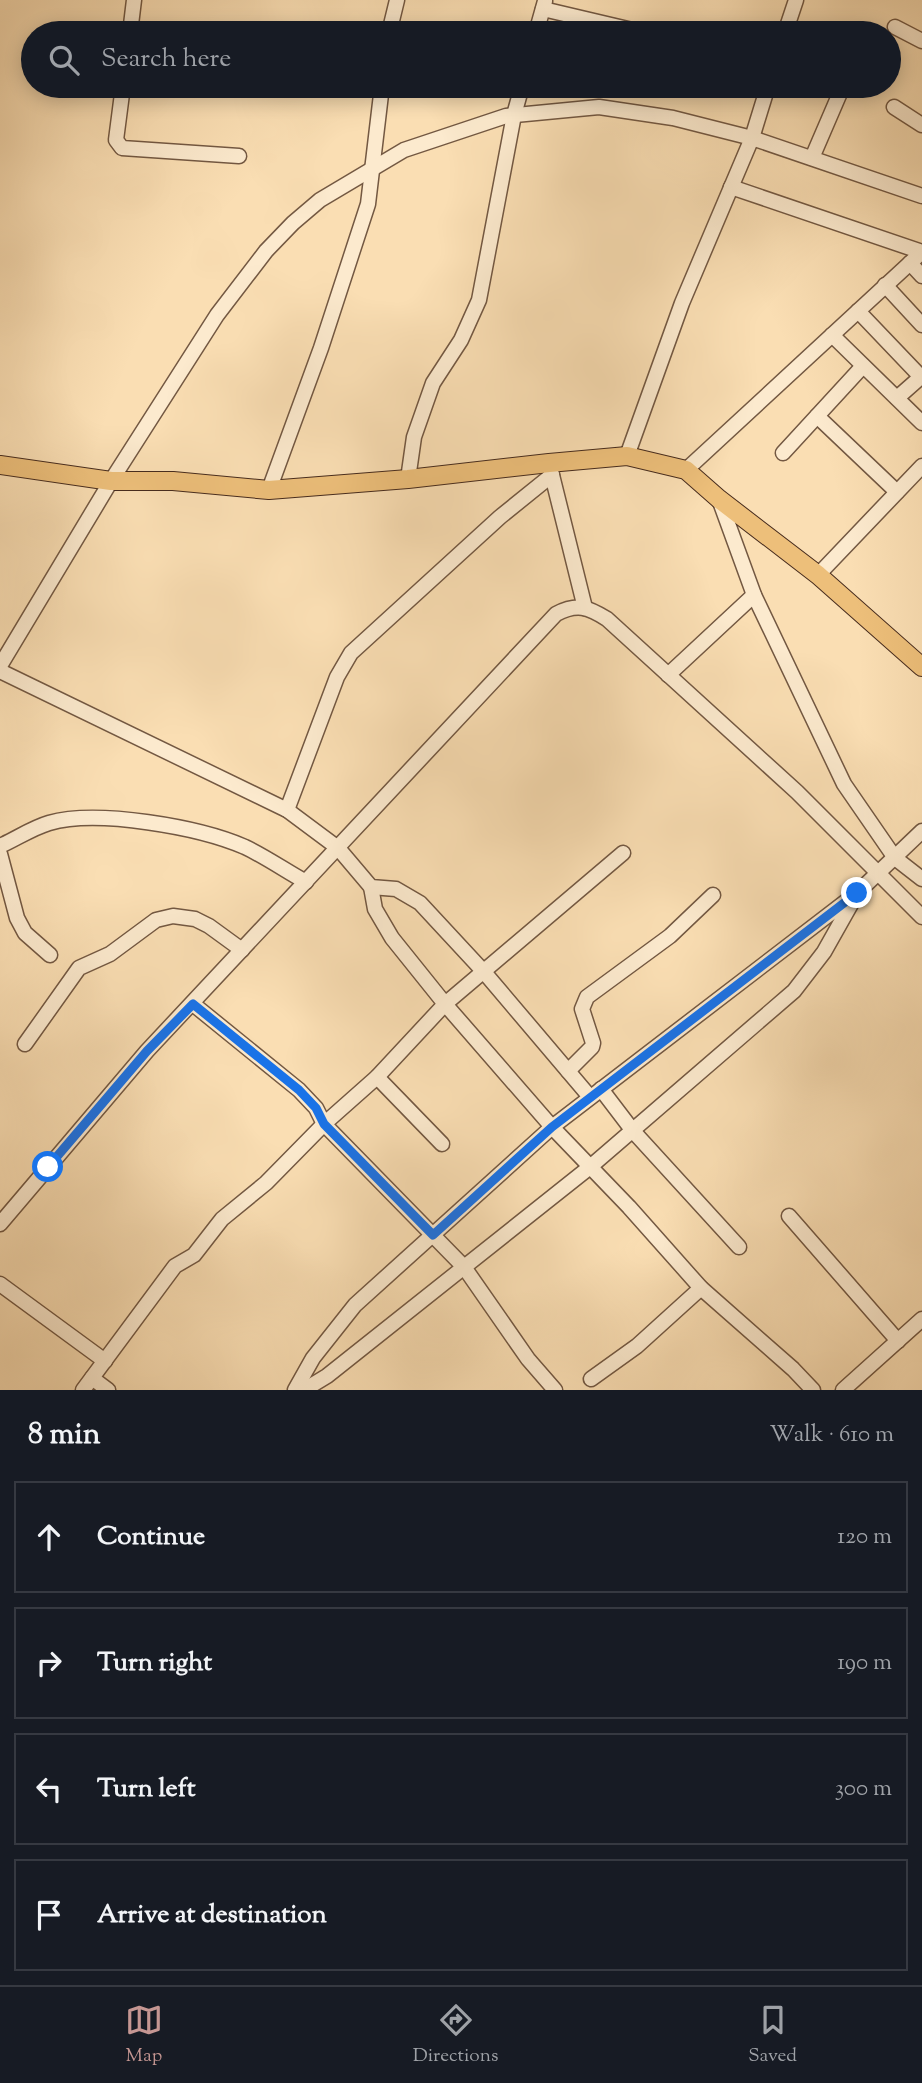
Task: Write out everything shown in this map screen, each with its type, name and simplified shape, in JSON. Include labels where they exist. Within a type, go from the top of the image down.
[{"type":"main road","points":[[0,465],[111,481],[173,481],[269,490],[550,469],[627,456],[686,470],[719,499],[818,575],[922,667]]},
{"type":"street","points":[[131,21],[134,0]]},
{"type":"street","points":[[392,21],[397,0]]},
{"type":"street","points":[[789,21],[796,0]]},
{"type":"street","points":[[539,21],[544,4],[603,21]]},
{"type":"street","points":[[901,30],[922,41]]},
{"type":"street","points":[[122,98],[117,140],[122,148],[239,156]]},
{"type":"street","points":[[269,490],[321,348],[368,204],[381,98]]},
{"type":"street","points":[[408,479],[414,437],[433,383],[461,340],[479,300],[519,98]]},
{"type":"street","points":[[627,456],[682,303],[752,138],[764,98]]},
{"type":"street","points":[[812,158],[838,98]]},
{"type":"street","points":[[0,666],[111,481],[217,315],[266,251],[320,200],[404,150],[514,115],[599,107],[673,118],[752,138],[922,196]]},
{"type":"street","points":[[894,107],[922,125]]},
{"type":"street","points":[[686,470],[922,252],[731,187]]},
{"type":"street","points":[[910,263],[922,276]]},
{"type":"street","points":[[885,285],[922,325]]},
{"type":"street","points":[[858,311],[922,377],[897,398]]},
{"type":"street","points":[[832,335],[922,423]]},
{"type":"street","points":[[783,453],[863,366]]},
{"type":"street","points":[[817,415],[897,492]]},
{"type":"street","points":[[818,575],[922,466]]},
{"type":"street","points":[[288,810],[337,677],[351,653],[550,469],[585,607]]},
{"type":"street","points":[[719,499],[754,595],[844,784],[895,858],[922,879]]},
{"type":"street","points":[[668,676],[754,595]]},
{"type":"street","points":[[0,1224],[147,1051],[556,614],[569,607],[585,607],[607,619],[788,784],[922,917]]},
{"type":"street","points":[[0,671],[288,810],[338,848],[371,887],[374,909],[392,938],[445,1004],[552,1127],[701,1288],[813,1390]]},
{"type":"street","points":[[0,846],[48,823],[73,818],[139,821],[200,833],[245,848],[306,882]]},
{"type":"street","points":[[295,1390],[313,1358],[355,1306],[552,1127],[857,893],[922,831]]},
{"type":"street","points":[[0,853],[17,918],[25,933],[50,955]]},
{"type":"street","points":[[108,1390],[88,1384],[175,1266],[194,1255],[222,1219],[266,1184],[324,1124],[377,1077],[445,1004],[623,853]]},
{"type":"street","points":[[371,887],[396,890],[420,903],[484,972],[568,1071],[633,1130],[739,1247]]},
{"type":"street","points":[[304,1390],[327,1376],[590,1167],[794,991],[824,952],[857,893]]},
{"type":"street","points":[[568,1071],[592,1047],[582,1009],[587,997],[670,936],[713,895]]},
{"type":"street","points":[[25,1044],[79,968],[110,954],[156,920],[173,916],[195,919],[242,950]]},
{"type":"street","points":[[193,1004],[299,1090],[316,1108],[324,1124],[464,1267],[528,1359],[555,1390]]},
{"type":"street","points":[[377,1077],[442,1144]]},
{"type":"street","points":[[789,1216],[898,1341]]},
{"type":"street","points":[[0,1284],[106,1361]]},
{"type":"street","points":[[591,1379],[637,1346],[701,1288]]},
{"type":"street","points":[[843,1390],[922,1319]]},
{"type":"route","points":[[48,1167],[147,1051],[193,1004],[299,1090],[316,1108],[324,1124],[433,1235],[552,1127],[857,893]]}]
